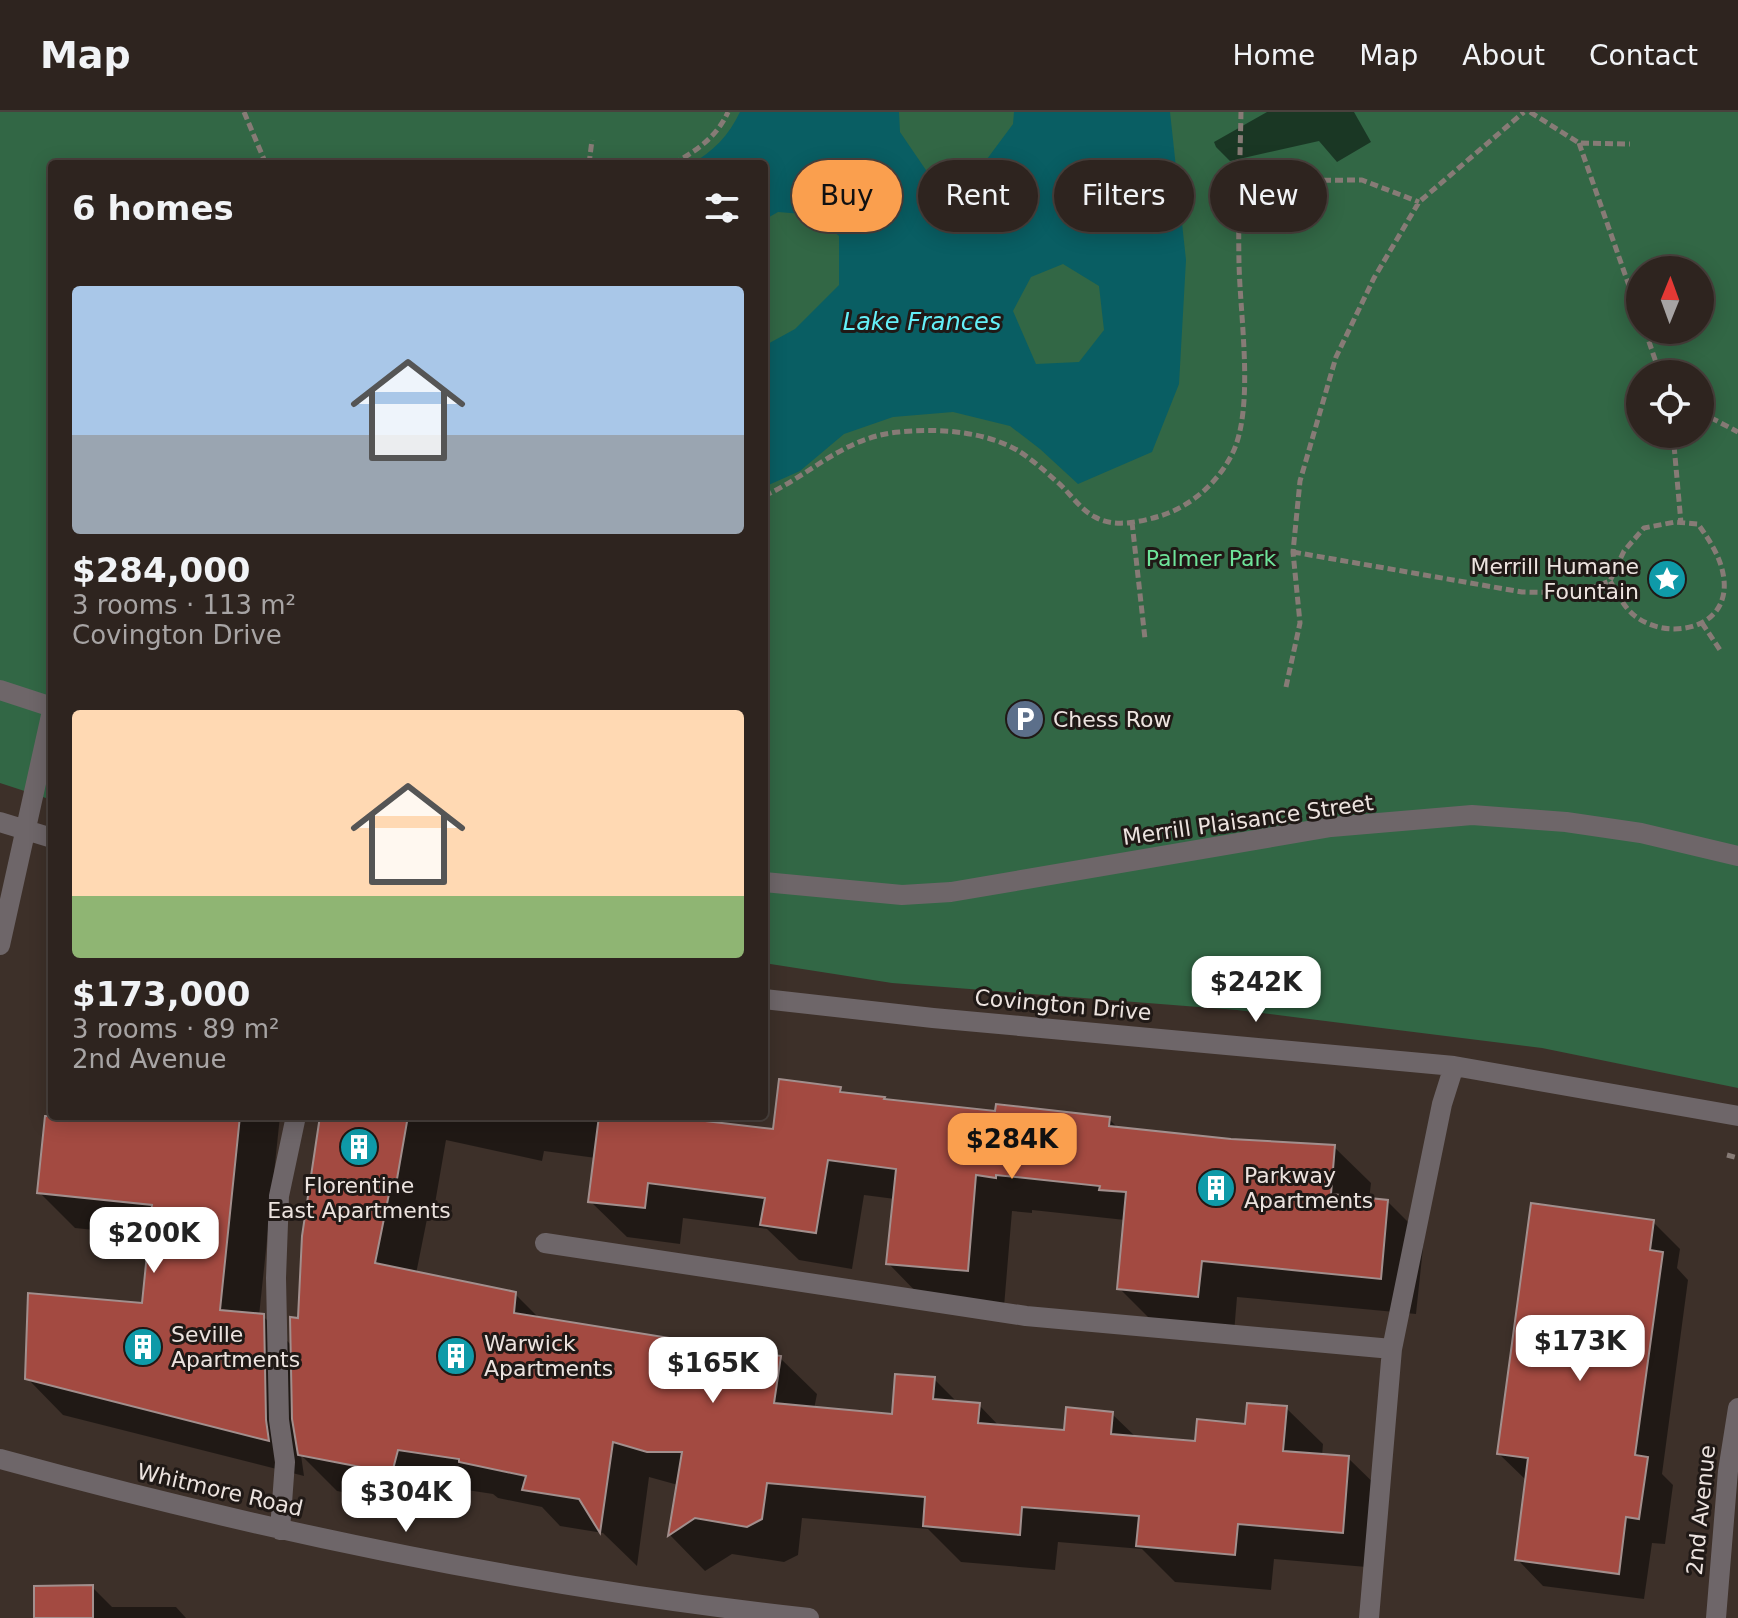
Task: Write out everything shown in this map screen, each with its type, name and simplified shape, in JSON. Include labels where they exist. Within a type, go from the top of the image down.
[{"type":"street","points":[[0,690],[48,708]]},
{"type":"street","points":[[0,945],[48,727]]},
{"type":"street","name":"Merrill Plaisance Street","points":[[768,882],[902,895],[951,892],[1331,827],[1472,815],[1566,822],[1641,833],[1736,857]]},
{"type":"street","points":[[0,822],[48,837]]},
{"type":"street","name":"Covington Drive","points":[[768,999],[933,1018],[1454,1066],[1738,1116]]},
{"type":"street","points":[[1369,1618],[1392,1349],[1442,1104],[1454,1066]]},
{"type":"street","points":[[280,1530],[285,1462],[279,1420],[276,1278],[279,1196],[295,1120]]},
{"type":"street","points":[[545,1243],[1026,1316],[1392,1349]]},
{"type":"street","name":"2nd Avenue","points":[[1716,1618],[1728,1471],[1738,1408]]},
{"type":"street","name":"Whitmore Road","points":[[0,1459],[88,1484],[280,1530],[467,1569],[689,1605],[809,1618]]},
{"type":"path","points":[[244,112],[264,160]]},
{"type":"path","points":[[680,160],[721,129],[728,112]]},
{"type":"path","points":[[1240,160],[1241,112]]},
{"type":"path","points":[[1286,687],[1300,623],[1293,552],[1300,481],[1336,357],[1374,278],[1419,202],[1527,112],[1579,143],[1630,144]]},
{"type":"path","points":[[590,160],[592,140]]},
{"type":"path","points":[[1579,143],[1626,277]]},
{"type":"path","points":[[1327,180],[1362,180],[1419,202]]},
{"type":"path","points":[[768,494],[788,485],[842,448],[869,436],[929,430],[989,438],[1018,450],[1097,519],[1132,522],[1176,511],[1220,475],[1234,450],[1242,424],[1245,393],[1239,232]]},
{"type":"path","points":[[1714,419],[1738,432]]},
{"type":"path","points":[[1674,448],[1681,523]]},
{"type":"path","points":[[1132,522],[1145,639]]},
{"type":"path","points":[[1293,552],[1522,592],[1578,593],[1610,581],[1624,551],[1644,528],[1698,524],[1715,551],[1724,580],[1722,601],[1708,621],[1678,631],[1652,627],[1632,614],[1610,581]]},
{"type":"path","points":[[1702,623],[1720,650]]},
{"type":"path","points":[[1727,1155],[1738,1158]]},
{"type":"green space","name":"Palmer Park","points":[[0,112],[1738,112],[1738,1088],[1542,1048],[1237,1010],[892,983],[768,964],[768,160],[48,160],[48,799],[0,783]]},
{"type":"water","name":"Lake Frances","points":[[740,112],[899,112],[900,132],[919,160],[918,232],[1038,232],[1038,160],[986,160],[1013,124],[1014,112],[1170,112],[1175,160],[1054,160],[1054,232],[1183,232],[1186,260],[1179,384],[1152,452],[1078,484],[1010,426],[953,412],[893,417],[844,434],[800,471],[768,485],[768,344],[795,329],[839,285],[839,236],[834,232],[902,232],[902,160],[792,160],[792,213],[778,212],[768,218],[768,160],[697,160],[720,142]],"holes":[[[1063,264],[1099,286],[1104,330],[1079,362],[1036,364],[1013,311],[1031,277]]]},
{"type":"building","name":"Parkway Apartments","points":[[779,1079],[841,1087],[840,1092],[884,1099],[995,1111],[996,1104],[1110,1117],[1109,1126],[1231,1139],[1335,1145],[1331,1194],[1388,1200],[1381,1279],[1202,1261],[1198,1297],[1117,1289],[1126,1192],[1099,1190],[1100,1186],[996,1175],[996,1178],[976,1175],[968,1271],[886,1264],[896,1169],[828,1160],[816,1233],[760,1225],[765,1198],[648,1183],[645,1208],[588,1202],[598,1120],[697,1120],[773,1129]]},
{"type":"building","points":[[45,1116],[48,1120],[240,1120],[220,1310],[264,1314],[269,1441],[25,1379],[28,1293],[142,1303],[152,1205],[37,1193]]},
{"type":"building","points":[[319,1120],[407,1120],[397,1179],[392,1179],[375,1263],[516,1292],[514,1313],[781,1356],[774,1403],[892,1414],[895,1374],[935,1377],[933,1399],[980,1403],[978,1423],[1064,1430],[1066,1407],[1113,1412],[1111,1434],[1195,1441],[1197,1419],[1245,1424],[1247,1403],[1287,1406],[1283,1451],[1349,1456],[1343,1533],[1238,1524],[1235,1555],[1136,1546],[1139,1516],[1022,1507],[1020,1535],[923,1526],[925,1497],[767,1483],[762,1519],[747,1527],[695,1518],[668,1536],[682,1452],[647,1452],[613,1442],[600,1533],[579,1499],[522,1490],[526,1476],[459,1462],[459,1459],[398,1450],[392,1473],[298,1455],[292,1419],[290,1317],[298,1318],[302,1236]]},
{"type":"building","points":[[1531,1203],[1654,1220],[1650,1250],[1663,1252],[1635,1455],[1648,1457],[1639,1519],[1626,1517],[1619,1574],[1515,1560],[1528,1458],[1497,1454]]},
{"type":"building","points":[[93,1585],[93,1618],[34,1618],[34,1586]]},
{"type":"place","name":"Merrill Humane Fountain","points":[[1667,579]]},
{"type":"place","name":"Chess Row","points":[[1025,719]]},
{"type":"place","name":"Florentine East Apartments","points":[[359,1147]]},
{"type":"place","name":"Parkway Apartments","points":[[1216,1188]]},
{"type":"place","name":"Seville Apartments","points":[[143,1347]]},
{"type":"place","name":"Warwick Apartments","points":[[456,1356]]}]
